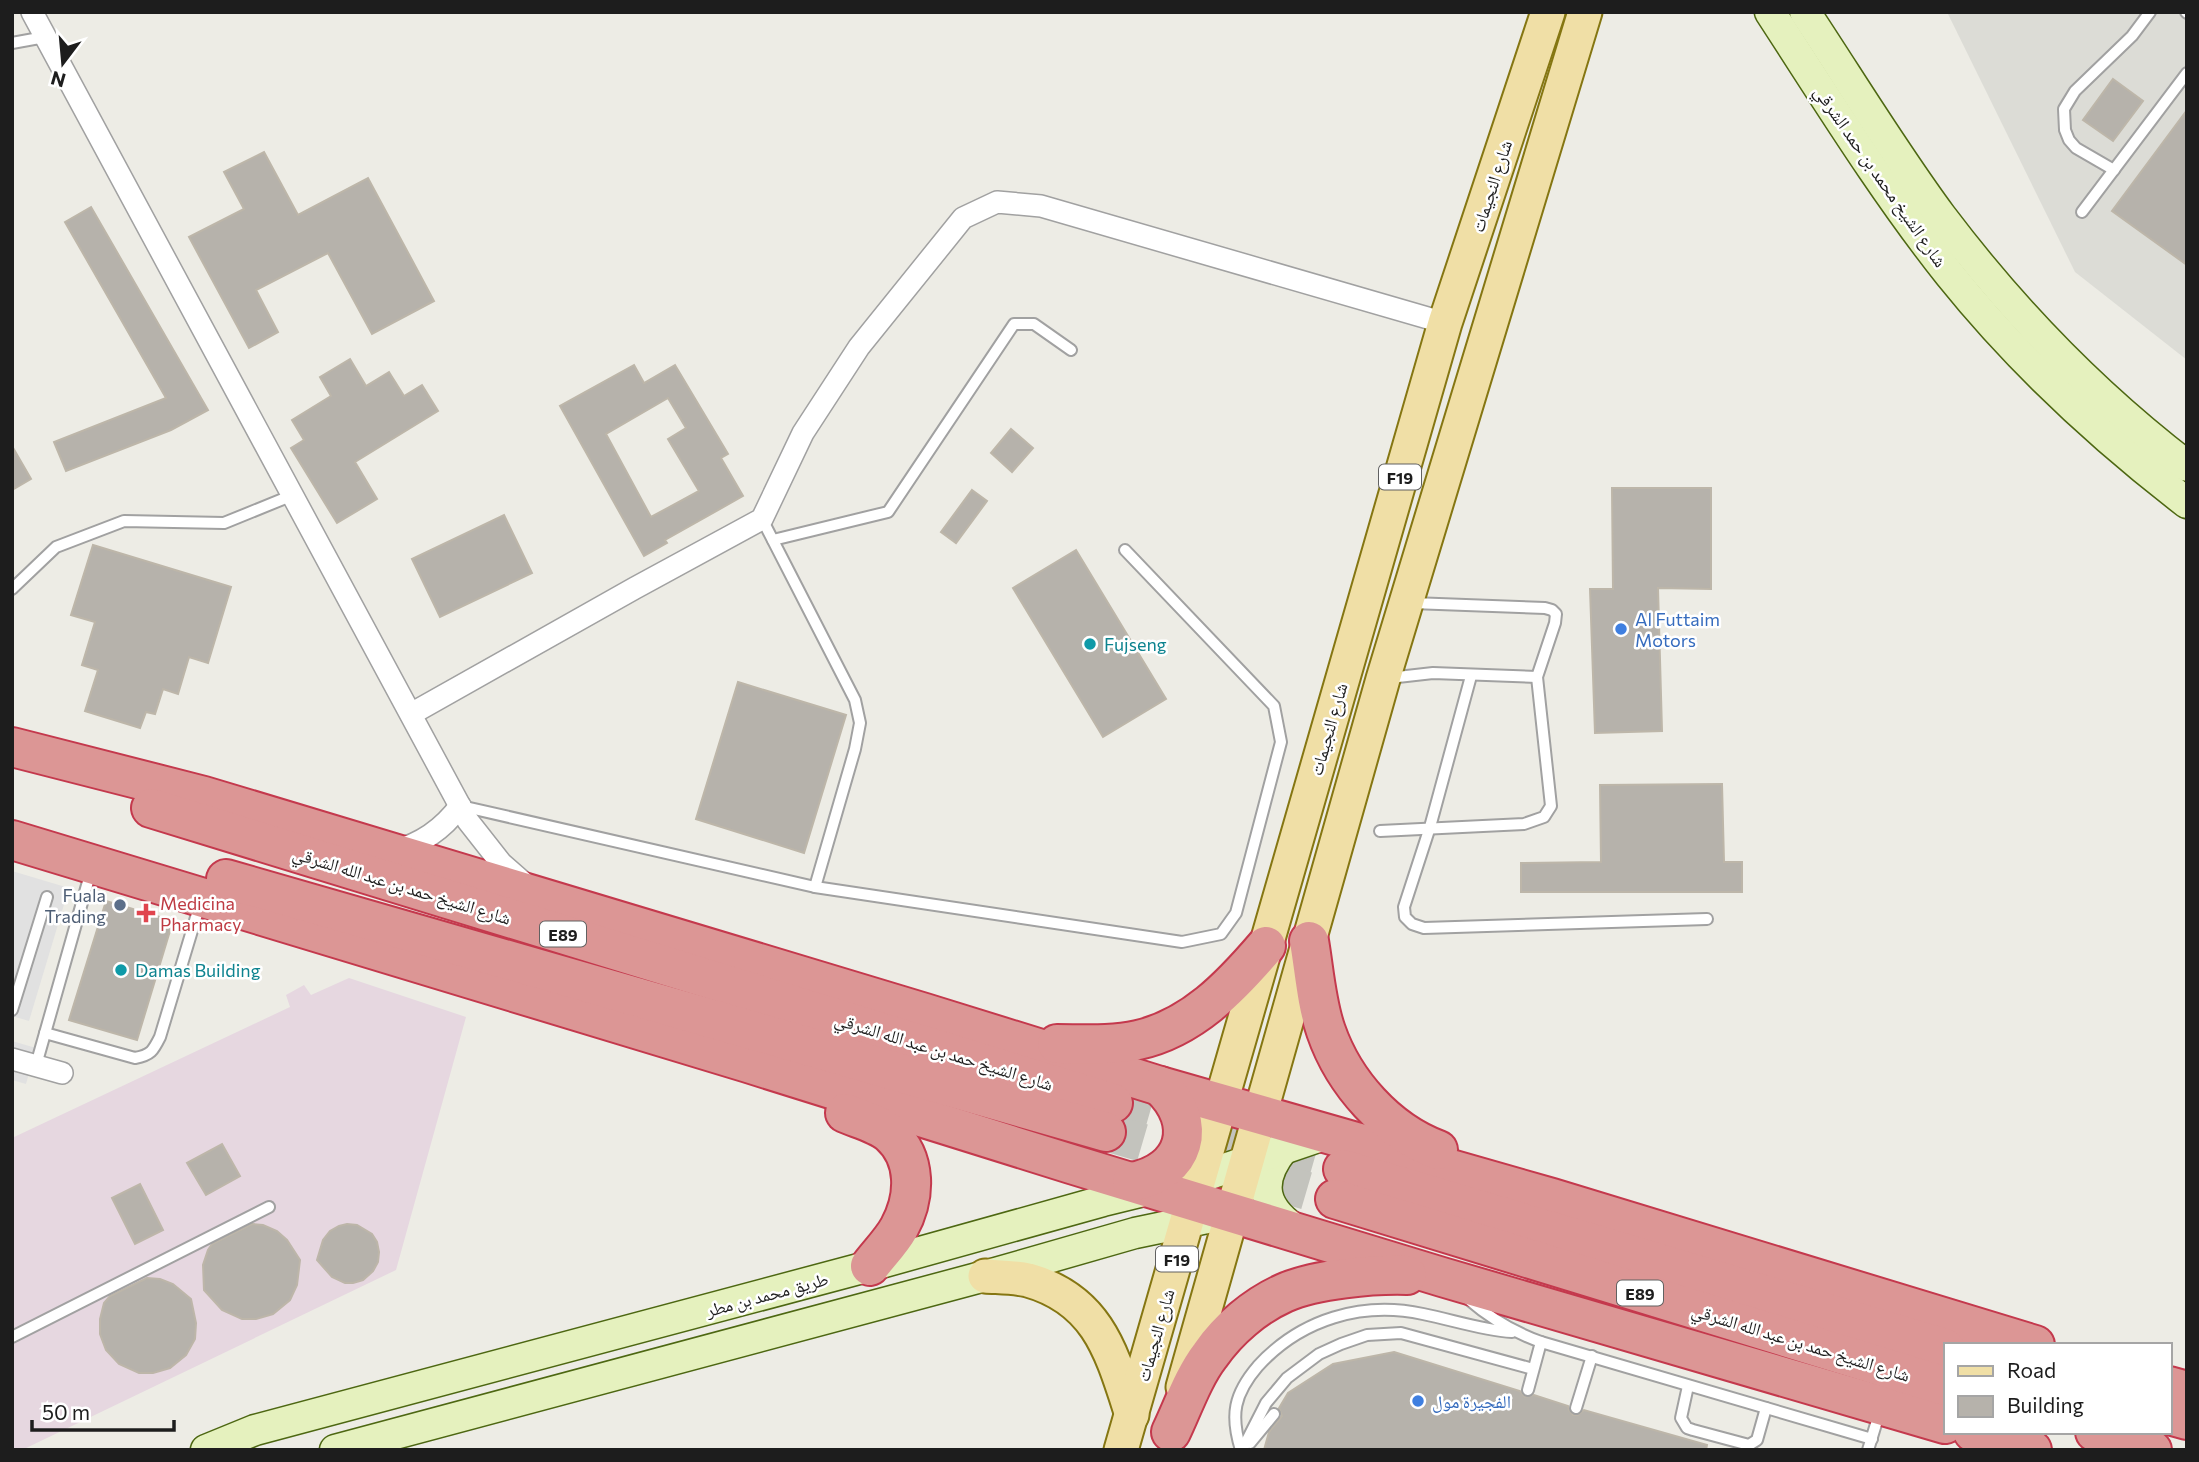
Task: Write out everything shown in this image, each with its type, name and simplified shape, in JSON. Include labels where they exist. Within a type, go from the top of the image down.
[{"type":"highway","points":[[12,747],[204,796],[1160,1086],[1552,1198],[2028,1343]]},
{"type":"highway","name":"شارع الشيخ حمد بن عبد الله الشرقي","points":[[12,765],[1110,1117],[12,817]]},
{"type":"highway","points":[[12,840],[1442,1277],[1874,1431],[1944,1424]]},
{"type":"highway","points":[[1309,941],[1326,1031],[1349,1076],[1392,1126],[1434,1148],[1510,1173],[1552,1198]]},
{"type":"highway","points":[[1020,1043],[1106,1043],[1136,1040],[1164,1032],[1183,1023],[1219,996],[1237,980],[1266,946]]},
{"type":"highway","points":[[748,1063],[779,1085],[888,1132],[904,1149],[912,1173],[911,1199],[899,1228],[870,1266]]},
{"type":"highway","points":[[1143,1185],[1163,1171],[1174,1159],[1181,1144],[1183,1128],[1180,1112],[1172,1098],[1160,1086]]},
{"type":"highway","name":"شارع الشيخ حمد بن عبد الله الشرقي","points":[[1944,1348],[1339,1184],[1944,1386]]},
{"type":"highway","points":[[1168,1441],[1207,1358],[1222,1338],[1241,1321],[1284,1293],[1343,1279],[1392,1275],[1442,1277]]},
{"type":"highway","points":[[1980,1434],[2032,1450]]},
{"type":"highway","points":[[2101,1434],[2152,1450]]},
{"type":"main road","name":"شارع النجيمات","points":[[1121,1450],[1445,323],[1548,12]]},
{"type":"main road","name":"F19","points":[[1168,1441],[1382,679],[1585,12]]},
{"type":"main road","points":[[985,1276],[1026,1280],[1049,1288],[1070,1300],[1088,1316],[1107,1344],[1132,1415]]},
{"type":"street","points":[[32,12],[460,806],[478,835],[501,863],[545,899]]},
{"type":"street","name":"شارع الشيخ محمد بن حمد الشرقي","points":[[1770,12],[1891,196],[1984,316],[2053,389],[2091,424],[2134,462],[2187,502]]},
{"type":"street","name":"شارع الشيخ محمد بن حمد الشرقي","points":[[1805,12],[1916,180],[1992,280],[2077,371],[2146,435],[2187,466]]},
{"type":"street","points":[[411,714],[762,519],[803,433],[859,347],[963,218],[997,202],[1041,206],[1445,323]]},
{"type":"street","points":[[390,852],[427,838],[445,824],[460,806]]},
{"type":"street","points":[[12,1059],[62,1073]]},
{"type":"street","points":[[335,1450],[985,1276],[1135,1233],[1194,1200],[1246,1163],[1327,1134]]},
{"type":"street","points":[[1283,1149],[1269,1169],[1266,1179],[1268,1199],[1278,1216],[1301,1234]]},
{"type":"street","name":"طريق محمد بن مطر","points":[[206,1450],[255,1430],[870,1266],[1143,1185]]},
{"type":"lane","points":[[2114,170],[2085,154],[2069,140],[2065,130],[2064,109],[2075,91],[2126,42],[2150,12]]},
{"type":"lane","points":[[12,43],[45,37]]},
{"type":"lane","points":[[2082,212],[2187,73]]},
{"type":"lane","points":[[773,540],[888,512],[1014,324],[1034,324],[1071,350]]},
{"type":"lane","points":[[12,589],[56,547],[124,521],[224,523],[293,495]]},
{"type":"lane","points":[[762,519],[855,700],[860,723],[815,887]]},
{"type":"lane","points":[[460,806],[815,887],[1182,942],[1221,934],[1236,913],[1281,742],[1274,706],[1125,550]]},
{"type":"lane","points":[[1380,831],[1524,824],[1544,817],[1551,806],[1536,677],[1556,614],[1545,608],[1405,603]]},
{"type":"lane","points":[[1382,679],[1433,673],[1536,677]]},
{"type":"lane","points":[[1471,676],[1430,827],[1404,907],[1405,917],[1412,924],[1424,928],[1707,919]]},
{"type":"lane","points":[[36,1065],[93,865]]},
{"type":"lane","points":[[12,1010],[47,897]]},
{"type":"lane","points":[[45,1033],[135,1058],[153,1051],[160,1037],[202,899]]},
{"type":"lane","points":[[12,1337],[269,1207]]},
{"type":"lane","points":[[1442,1277],[1494,1321],[1515,1333],[1766,1408],[1874,1431]]},
{"type":"lane","points":[[1242,1450],[1234,1430],[1235,1408],[1249,1376],[1265,1358],[1283,1344],[1321,1321],[1349,1312],[1397,1310],[1515,1333]]},
{"type":"lane","points":[[1242,1450],[1266,1403],[1287,1378],[1319,1354],[1341,1343],[1367,1335],[1401,1333],[1533,1369]]},
{"type":"lane","points":[[1528,1390],[1541,1342]]},
{"type":"lane","points":[[1576,1408],[1592,1356]]},
{"type":"lane","points":[[1688,1386],[1681,1412],[1682,1423],[1693,1430],[1718,1438],[1743,1445],[1754,1443],[1760,1434],[1766,1408]]},
{"type":"lane","points":[[1242,1450],[1275,1414]]},
{"type":"shaded area","points":[[1947,12],[2187,12],[2187,360],[2075,272]]},
{"type":"shaded area","points":[[12,871],[69,888],[29,1021],[12,1016]]},
{"type":"shaded area","points":[[349,978],[466,1017],[396,1270],[22,1450],[12,1450],[12,1138],[290,1007],[286,995],[304,985],[311,995]]},
{"type":"shaded area","points":[[12,1041],[36,1048],[26,1084],[12,1080]]},
{"type":"building","points":[[2113,79],[2143,101],[2113,141],[2083,120]]},
{"type":"building","points":[[2187,110],[2187,265],[2112,211]]},
{"type":"building","points":[[264,152],[298,215],[368,178],[434,301],[372,334],[328,253],[256,290],[278,332],[249,348],[189,237],[244,209],[224,172]]},
{"type":"building","points":[[91,207],[208,410],[171,430],[66,471],[54,442],[166,398],[65,222]]},
{"type":"building","points":[[350,359],[366,386],[389,372],[404,396],[422,385],[438,411],[355,462],[377,499],[337,523],[291,448],[304,440],[292,420],[331,396],[320,377]]},
{"type":"building","points":[[634,365],[644,383],[675,365],[728,454],[721,458],[743,496],[665,540],[667,543],[644,556],[560,406]],"holes":[[[668,398],[686,428],[668,439],[699,491],[651,517],[606,434]]]},
{"type":"building","points":[[1011,429],[1033,448],[1012,472],[991,453]]},
{"type":"building","points":[[12,446],[31,479],[12,490]]},
{"type":"building","points":[[1612,488],[1711,488],[1711,589],[1658,588],[1662,731],[1595,733],[1590,589],[1613,589]]},
{"type":"building","points":[[972,490],[987,501],[956,543],[941,532]]},
{"type":"building","points":[[504,515],[532,573],[440,617],[412,559]]},
{"type":"building","points":[[93,545],[231,587],[208,663],[189,657],[178,694],[163,689],[155,714],[146,712],[140,728],[85,711],[98,670],[82,665],[95,622],[71,615]]},
{"type":"building","name":"Fujseng","points":[[1076,550],[1166,699],[1103,737],[1013,588]]},
{"type":"building","points":[[738,682],[846,715],[804,853],[696,819]]},
{"type":"building","points":[[1722,784],[1724,862],[1742,862],[1742,892],[1521,892],[1521,863],[1601,862],[1600,785]]},
{"type":"building","name":"Damas Building","points":[[106,901],[173,921],[137,1040],[69,1020]]},
{"type":"building","points":[[222,1144],[240,1176],[206,1195],[187,1163]]},
{"type":"building","points":[[140,1184],[163,1230],[135,1244],[112,1198]]},
{"type":"building","points":[[252,1224],[277,1231],[287,1240],[300,1260],[297,1285],[290,1300],[273,1314],[256,1319],[242,1319],[222,1310],[204,1290],[203,1265],[212,1244]]},
{"type":"building","points":[[347,1224],[357,1225],[372,1234],[379,1252],[373,1271],[363,1280],[353,1283],[345,1283],[332,1277],[317,1260],[323,1240],[330,1231]]},
{"type":"building","points":[[147,1278],[173,1284],[191,1299],[196,1323],[195,1339],[186,1355],[170,1368],[153,1373],[139,1373],[119,1364],[106,1350],[100,1334],[100,1319],[104,1303],[110,1296]]},
{"type":"building","name":"الفجيرة مول","points":[[1394,1352],[1520,1391],[1525,1397],[1534,1395],[1568,1406],[1573,1415],[1584,1410],[1707,1445],[1706,1450],[1264,1450],[1269,1432],[1282,1416],[1279,1408],[1288,1393],[1333,1364]]},
{"type":"tunnel","points":[[1113,1103],[1343,1169]]},
{"type":"tunnel","points":[[1106,1132],[1335,1199]]},
{"type":"place","name":"Al Futtaim Motors","points":[[1621,629]]},
{"type":"place","name":"Fujseng","points":[[1090,644]]},
{"type":"place","name":"Fuala Trading","points":[[120,905]]},
{"type":"place","name":"Medicina Pharmacy","points":[[146,913]]},
{"type":"place","name":"Damas Building","points":[[121,970]]},
{"type":"place","name":"الفجيرة مول","points":[[1418,1401]]}]
